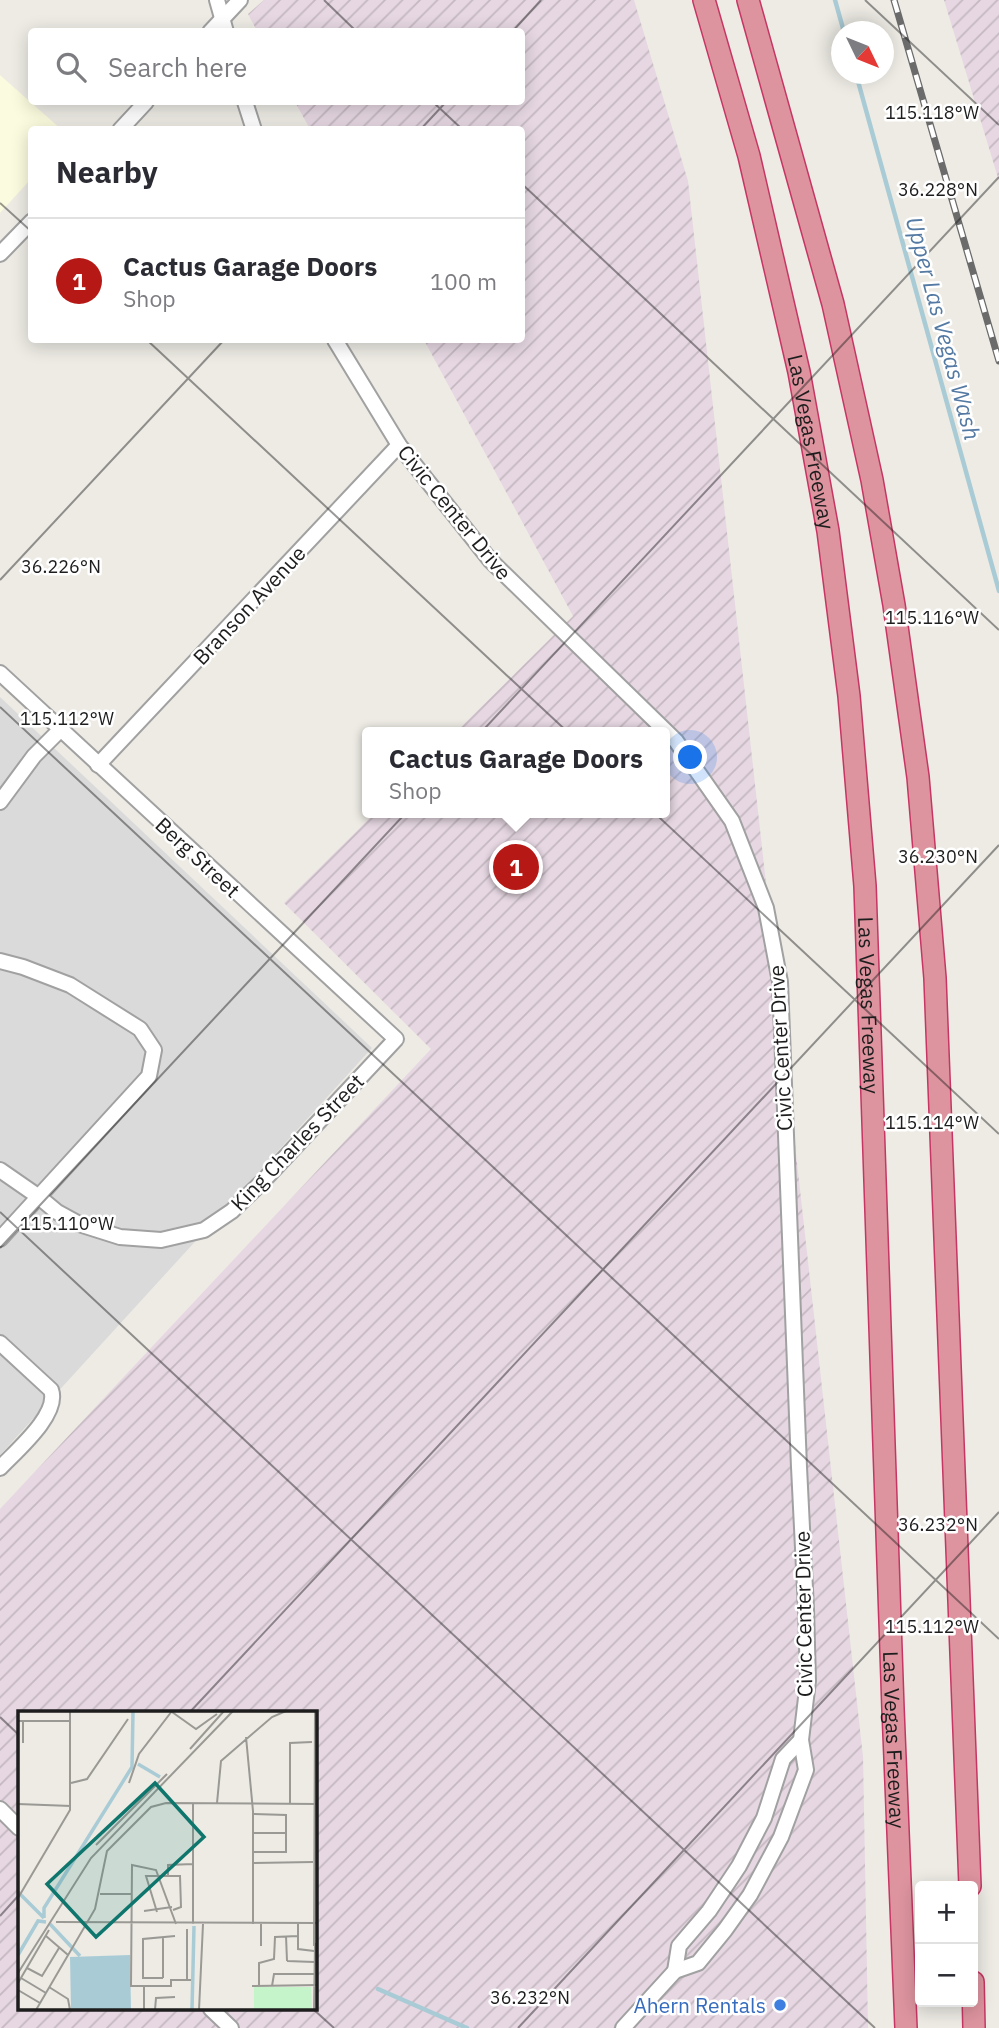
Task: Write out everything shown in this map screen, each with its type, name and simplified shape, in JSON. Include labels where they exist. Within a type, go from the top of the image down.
[{"type":"highway","name":"Las Vegas Freeway","points":[[704,0],[749,156],[799,372],[828,531],[849,696],[865,886],[892,1709],[906,2028]]},
{"type":"highway","points":[[748,0],[834,304],[872,480],[894,605],[918,777],[935,978],[970,1881]]},
{"type":"highway","points":[[974,2007],[974,2028]]},
{"type":"street","points":[[217,0],[224,25]]},
{"type":"street","points":[[224,25],[240,0]]},
{"type":"street","points":[[124,126],[143,105]]},
{"type":"street","points":[[236,105],[252,124]]},
{"type":"street","points":[[247,105],[252,124]]},
{"type":"street","points":[[0,254],[28,225]]},
{"type":"street","name":"Civic Center Drive","points":[[337,343],[399,445],[490,560],[662,727]]},
{"type":"street","name":"Branson Avenue","points":[[98,765],[399,445]]},
{"type":"street","name":"Berg Street","points":[[0,673],[396,1039]]},
{"type":"street","points":[[0,802],[34,756],[60,730]]},
{"type":"street","name":"Civic Center Drive","points":[[670,735],[732,821],[766,908],[780,982],[808,1681],[801,1740],[806,1770],[791,1813],[769,1862],[750,1895],[698,1963],[676,1970]]},
{"type":"street","points":[[0,961],[70,985],[140,1029],[154,1050],[149,1076],[0,1240]]},
{"type":"street","name":"King Charles Street","points":[[0,1170],[57,1212],[79,1224],[120,1237],[161,1240],[204,1230],[232,1210],[264,1180],[396,1039]]},
{"type":"street","points":[[0,1343],[51,1390],[54,1398],[47,1416],[0,1468]]},
{"type":"street","points":[[624,2028],[676,1970],[679,1946],[709,1911],[739,1866],[764,1818],[783,1759],[801,1740]]},
{"type":"street","points":[[0,1809],[18,1827]]},
{"type":"street","points":[[212,2010],[231,2028]]},
{"type":"shaded area","points":[[264,0],[634,0],[688,181],[863,1757],[868,2028],[0,2028],[0,1509],[431,1049],[284,903],[370,818],[670,818],[670,727],[461,727],[573,616],[426,343],[525,343],[525,126],[308,126],[297,105],[525,105],[525,28],[255,28],[248,14]]},
{"type":"shaded area","points":[[944,0],[999,0],[999,181]]},
{"type":"shaded area","points":[[0,75],[28,100],[28,105],[34,105],[58,126],[28,126],[28,182],[0,213]]},
{"type":"shaded area","points":[[0,697],[372,1048],[0,1455]]},
{"type":"waterway","name":"Upper Las Vegas Wash","points":[[835,0],[841,21]]},
{"type":"waterway","name":"Upper Las Vegas Wash","points":[[859,84],[999,591]]},
{"type":"waterway","points":[[378,1989],[467,2028]]},
{"type":"railway","points":[[894,0],[999,361]]},
{"type":"place","name":"Cactus Garage Doors","points":[[516,867]]},
{"type":"place","name":"Ahern Rentals","points":[[780,2005]]}]
